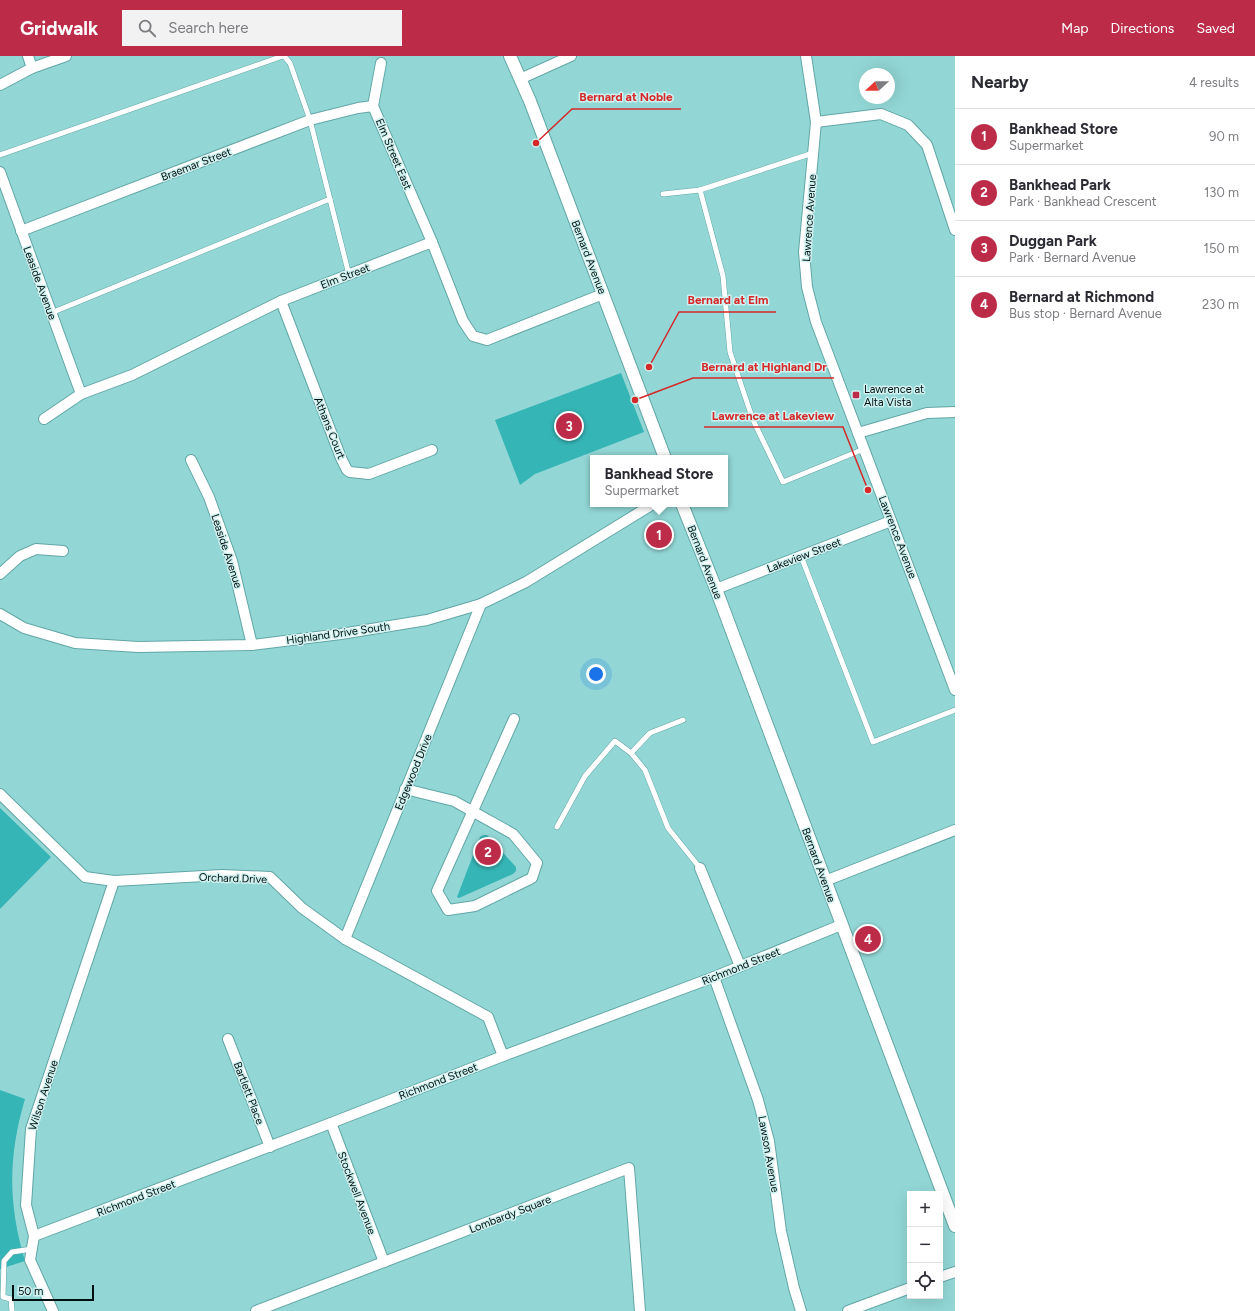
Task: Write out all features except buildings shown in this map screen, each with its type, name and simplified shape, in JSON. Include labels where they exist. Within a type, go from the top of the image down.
[{"type":"street","points":[[28,56],[32,68]]},
{"type":"street","points":[[0,85],[32,68],[66,56]]},
{"type":"street","name":"Bernard Avenue","points":[[510,56],[530,101],[664,455]]},
{"type":"street","points":[[520,79],[571,56]]},
{"type":"street","name":"Lawrence Avenue","points":[[806,56],[816,122],[804,252],[807,287],[816,322],[955,690]]},
{"type":"street","name":"Elm Street East","points":[[381,63],[373,106],[432,242]]},
{"type":"street","name":"Braemar Street","points":[[21,231],[310,120],[358,108],[373,106]]},
{"type":"street","points":[[816,122],[881,114],[908,125],[927,145],[955,230]]},
{"type":"street","name":"Leaside Avenue","points":[[0,172],[81,394]]},
{"type":"street","points":[[432,242],[463,320],[473,336],[487,340],[603,294]]},
{"type":"street","name":"Elm Street","points":[[44,419],[81,394],[132,374],[281,302],[432,242]]},
{"type":"street","name":"Athans Court","points":[[281,302],[347,470],[350,472],[369,474],[432,450]]},
{"type":"street","points":[[858,432],[927,413],[955,412]]},
{"type":"street","name":"Leaside Avenue","points":[[191,460],[209,497],[232,561],[252,645]]},
{"type":"street","name":"Highland Drive South","points":[[0,614],[24,628],[75,643],[138,646],[252,645],[341,634],[427,620],[481,604],[526,582],[648,507]]},
{"type":"street","name":"Bernard Avenue","points":[[683,507],[716,589],[955,1226]]},
{"type":"street","name":"Lakeview Street","points":[[716,589],[891,521]]},
{"type":"street","points":[[0,574],[20,556],[36,549],[63,551]]},
{"type":"street","name":"Edgewood Drive","points":[[345,939],[481,604]]},
{"type":"street","points":[[406,790],[454,801],[473,812],[513,834],[537,862],[532,878],[475,906],[448,910],[437,891],[473,812],[514,719]]},
{"type":"street","name":"Orchard Drive","points":[[0,794],[85,877],[114,881],[222,875],[270,877],[302,908],[345,939],[488,1017],[503,1056]]},
{"type":"street","points":[[825,881],[955,830]]},
{"type":"street","points":[[700,868],[740,966]]},
{"type":"street","name":"Wilson Avenue","points":[[53,1311],[30,1260],[34,1236],[26,1205],[31,1129],[114,881]]},
{"type":"street","name":"Richmond Street","points":[[34,1236],[331,1124],[503,1056],[714,977],[841,925]]},
{"type":"street","name":"Lawson Avenue","points":[[714,977],[758,1100],[769,1141],[781,1231],[794,1288],[801,1311]]},
{"type":"street","name":"Bartlett Place","points":[[228,1039],[270,1147]]},
{"type":"street","name":"Stockwell Avenue","points":[[331,1124],[384,1262]]},
{"type":"street","name":"Lombardy Square","points":[[256,1311],[629,1168],[640,1311]]},
{"type":"street","points":[[943,1276],[955,1272]]},
{"type":"street","points":[[848,1311],[907,1289]]},
{"type":"lane","points":[[0,155],[283,56],[290,63],[310,120],[349,275]]},
{"type":"lane","points":[[663,194],[700,190],[814,153]]},
{"type":"lane","points":[[700,190],[723,276],[730,352],[754,420],[782,482],[864,449]]},
{"type":"lane","points":[[51,313],[330,199]]},
{"type":"lane","points":[[801,556],[873,742],[955,710]]},
{"type":"lane","points":[[631,753],[650,733],[684,720]]},
{"type":"lane","points":[[557,827],[585,776],[616,741],[631,753],[645,770],[668,828],[700,868]]},
{"type":"lane","points":[[12,1311],[11,1299],[4,1297],[4,1261],[12,1252],[32,1249]]},
{"type":"shaded area","points":[[621,373],[644,432],[535,474],[520,485],[495,420]]},
{"type":"shaded area","points":[[0,808],[51,857],[0,909]]},
{"type":"shaded area","points":[[487,835],[516,867],[516,871],[513,874],[459,898],[457,897],[480,837]]},
{"type":"shaded area","points":[[0,1090],[25,1099],[15,1141],[12,1180],[15,1219],[25,1261],[0,1269]]},
{"type":"place","name":"Bernard at Noble","points":[[536,143]]},
{"type":"place","name":"Bernard at Elm","points":[[649,367]]},
{"type":"place","name":"Lawrence at Alta Vista","points":[[856,395]]},
{"type":"place","name":"Bernard at Highland Dr","points":[[635,400]]},
{"type":"place","name":"Duggan Park","points":[[569,426]]},
{"type":"place","name":"Lawrence at Lakeview","points":[[868,490]]},
{"type":"place","name":"Bankhead Store","points":[[659,535]]},
{"type":"place","name":"Bankhead Park","points":[[488,852]]},
{"type":"place","name":"Bernard at Richmond","points":[[868,939]]}]
